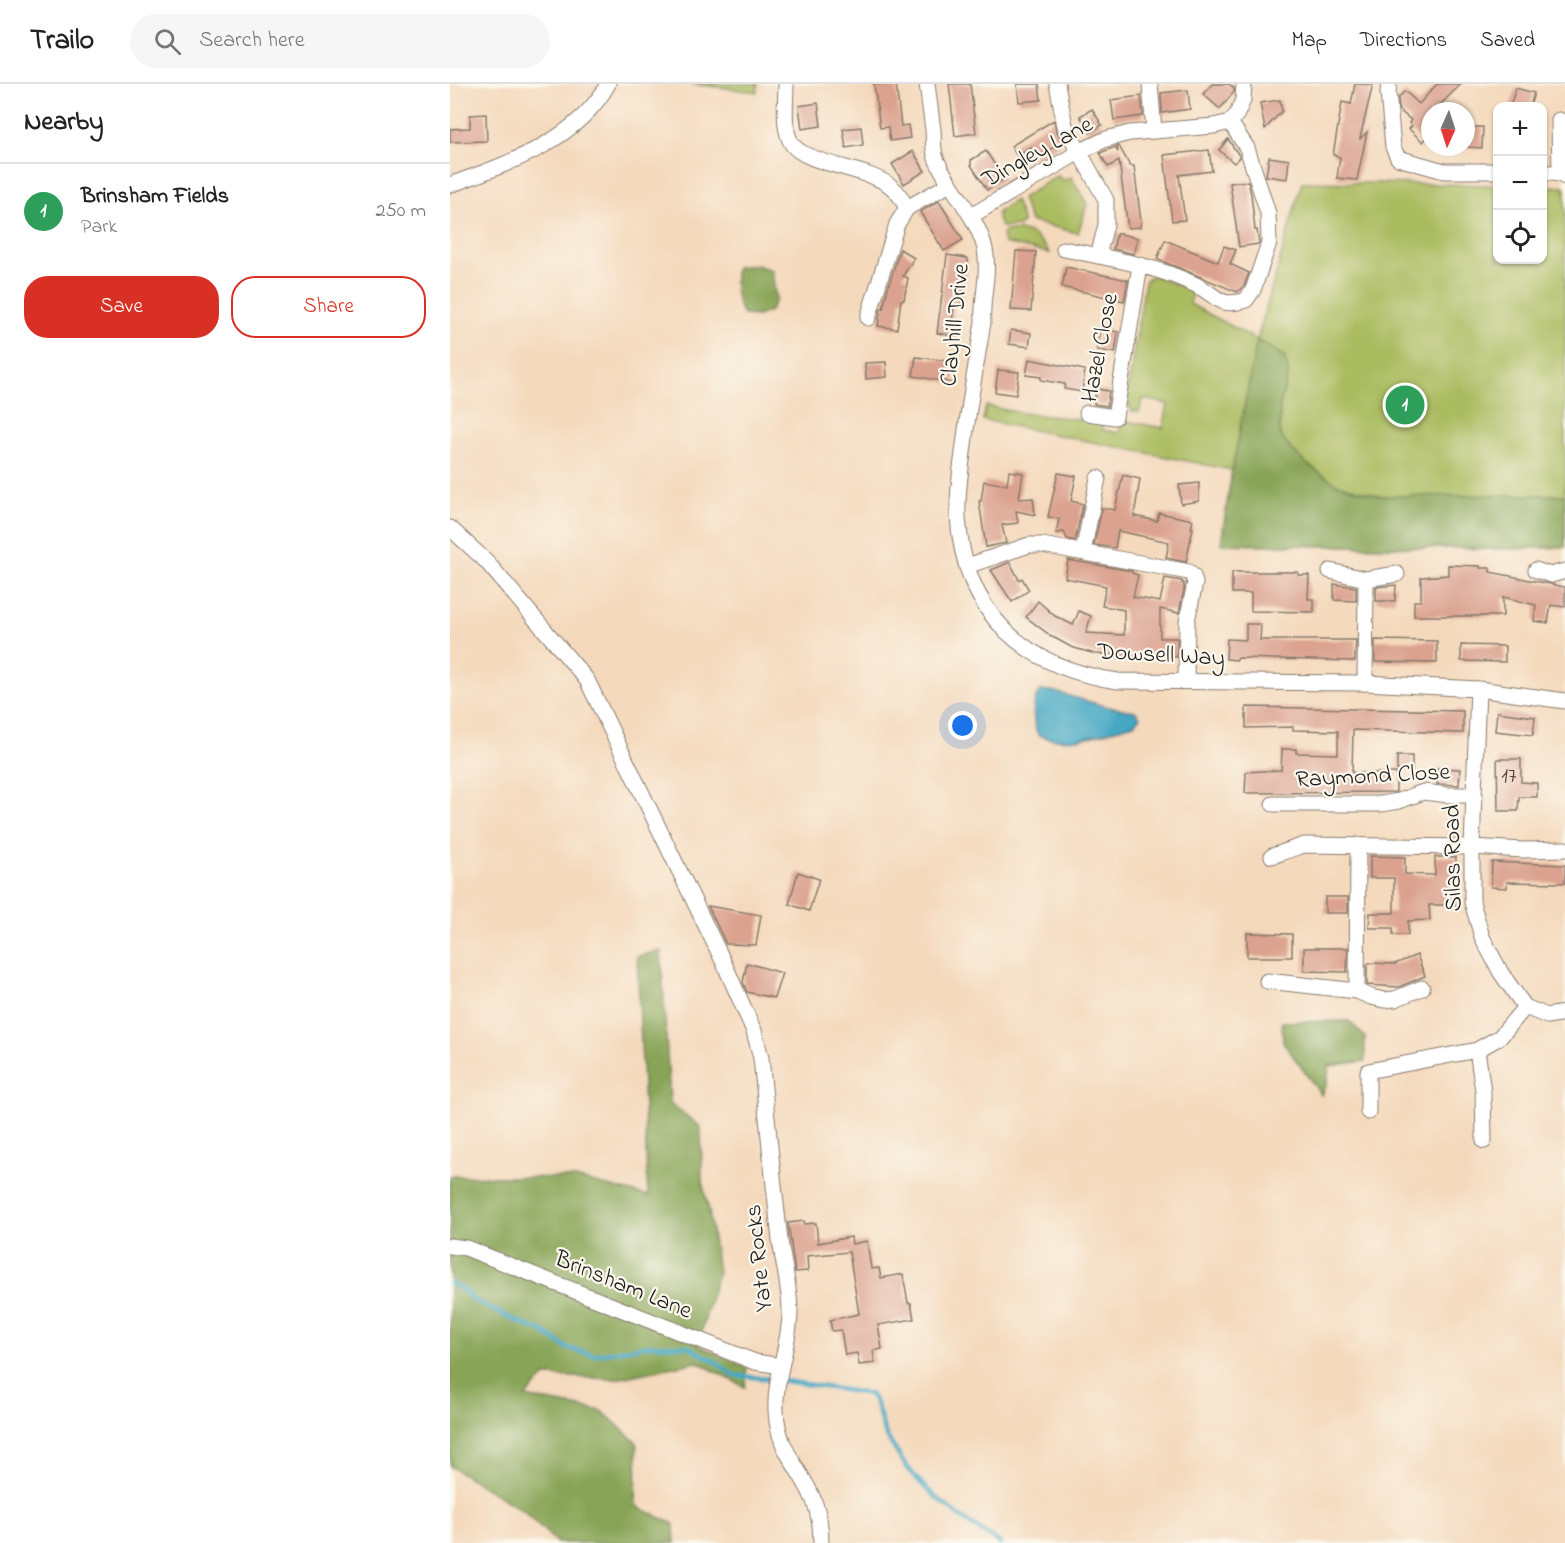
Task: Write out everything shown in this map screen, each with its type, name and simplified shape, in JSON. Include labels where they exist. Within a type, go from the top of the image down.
[{"type":"street","points":[[450,185],[518,159],[563,133],[591,109],[608,84]]},
{"type":"street","points":[[786,84],[787,128],[792,145],[808,156],[881,179],[896,190],[907,208]]},
{"type":"street","name":"Clayhill Drive","points":[[927,84],[933,133],[932,147],[936,160],[980,233],[985,250],[987,272],[982,310],[983,322],[970,405]]},
{"type":"street","points":[[1057,84],[1065,126],[1106,200],[1107,225],[1098,256]]},
{"type":"street","points":[[1150,84],[1154,130]]},
{"type":"street","points":[[1064,249],[1164,272],[1198,285],[1216,299],[1227,304],[1246,300],[1253,290],[1269,243],[1268,213],[1247,148],[1230,122],[1237,114],[1243,100],[1244,84]]},
{"type":"street","points":[[1389,84],[1393,147],[1398,158],[1444,171],[1493,171]]},
{"type":"street","points":[[1547,173],[1563,175],[1559,120]]},
{"type":"street","name":"Dingley Lane","points":[[970,216],[1079,152],[1106,139],[1130,132],[1214,126],[1230,122]]},
{"type":"street","points":[[868,318],[897,224],[907,208],[950,184]]},
{"type":"street","name":"Hazel Close","points":[[1087,413],[1115,417],[1140,266]]},
{"type":"street","name":"Dowsell Way","points":[[970,405],[960,478],[958,515],[960,540],[967,566],[981,599],[993,619],[1012,638],[1048,661],[1070,671],[1118,681],[1365,683],[1478,689],[1565,700]]},
{"type":"street","points":[[1083,552],[1098,478]]},
{"type":"street","name":"Yate Rocks","points":[[450,528],[486,561],[586,680],[723,961],[754,1031],[761,1058],[790,1313],[776,1410],[779,1433],[788,1456],[810,1491],[816,1507],[821,1543]]},
{"type":"street","points":[[967,566],[1029,545],[1042,545],[1189,572],[1195,583],[1187,621],[1186,681]]},
{"type":"street","points":[[1536,570],[1551,575],[1565,571]]},
{"type":"street","points":[[1330,571],[1366,579],[1397,574]]},
{"type":"street","points":[[1365,683],[1366,579]]},
{"type":"street","name":"Silas Road","points":[[1478,689],[1472,902],[1482,937],[1501,973],[1525,1007]]},
{"type":"street","name":"Raymond Close","points":[[1273,804],[1381,804],[1399,801],[1423,792],[1475,795]]},
{"type":"street","points":[[1272,856],[1304,845],[1565,849]]},
{"type":"street","points":[[1357,991],[1358,845]]},
{"type":"street","points":[[1268,981],[1357,991],[1371,998],[1384,1000],[1395,999],[1422,988]]},
{"type":"street","points":[[1368,1112],[1368,1071],[1477,1050],[1500,1037],[1525,1007],[1547,1016],[1565,1013]]},
{"type":"street","points":[[1477,1050],[1483,1091],[1484,1141]]},
{"type":"street","name":"Brinsham Lane","points":[[450,1246],[466,1248],[755,1362],[781,1366]]},
{"type":"green space","points":[[692,84],[758,84],[757,92]]},
{"type":"green space","points":[[1058,175],[1062,181],[1071,177],[1087,204],[1078,233],[1030,221],[1022,198]]},
{"type":"green space","points":[[1302,182],[1493,185],[1493,264],[1547,264],[1547,186],[1565,187],[1565,547],[1501,549],[1221,544],[1232,470],[983,420],[986,406],[1021,413],[1096,421],[1101,423],[1103,430],[1118,433],[1127,421],[1163,428],[1168,404],[1143,399],[1139,412],[1132,411],[1126,399],[1145,282],[1149,277],[1155,276],[1192,291],[1190,304],[1257,340]]},
{"type":"green space","points":[[1015,200],[1023,222],[1019,226],[1001,227],[997,215],[999,211]]},
{"type":"green space","points":[[1005,231],[1021,231],[1031,234],[1050,253],[1004,243],[1002,234]]},
{"type":"green space","points":[[756,265],[772,270],[776,299],[770,311],[758,316],[743,315],[735,291],[736,267]]},
{"type":"green space","points":[[1257,340],[1284,356],[1289,372],[1280,404],[1280,435],[1308,465],[1337,484],[1380,496],[1565,495],[1565,547],[1501,549],[1221,544],[1232,471]]},
{"type":"green space","points":[[661,951],[670,1103],[701,1127],[702,1181],[718,1272],[698,1345],[747,1368],[745,1387],[697,1362],[616,1379],[545,1376],[525,1397],[602,1411],[637,1443],[636,1506],[674,1524],[675,1543],[557,1543],[525,1512],[450,1466],[450,1176],[575,1178],[648,1196],[637,956]]},
{"type":"green space","points":[[1349,1021],[1365,1037],[1365,1061],[1329,1066],[1327,1083],[1321,1095],[1283,1042],[1282,1022]]},
{"type":"water","points":[[1040,691],[1052,691],[1108,707],[1135,711],[1140,717],[1134,724],[1098,735],[1063,740],[1038,735],[1033,712]]},
{"type":"building","points":[[874,84],[896,84],[901,126],[908,125],[910,138],[890,141],[888,127],[880,128]]},
{"type":"building","points":[[949,84],[970,84],[976,133],[955,136]]},
{"type":"building","points":[[1017,84],[1039,84],[1041,100],[1019,102]]},
{"type":"building","points":[[1212,84],[1229,84],[1234,88],[1234,92],[1220,109],[1203,94]]},
{"type":"building","points":[[1355,84],[1373,84],[1360,138],[1367,132],[1357,180],[1337,178],[1340,157],[1333,155],[1342,102],[1351,104]]},
{"type":"building","points":[[1437,84],[1461,84],[1443,102],[1421,102],[1421,140],[1409,129],[1412,126],[1409,123],[1411,120],[1399,110],[1398,98],[1405,91],[1419,104]]},
{"type":"building","points":[[1516,88],[1534,93],[1531,102],[1511,102]]},
{"type":"building","points":[[1188,90],[1190,109],[1162,113],[1161,93]]},
{"type":"building","points":[[1141,96],[1143,116],[1114,120],[1111,100]]},
{"type":"building","points":[[1280,100],[1282,111],[1265,129],[1260,103]]},
{"type":"building","points":[[818,103],[821,126],[802,129],[799,106]]},
{"type":"building","points":[[1092,109],[1102,125],[1090,133],[1080,116]]},
{"type":"building","points":[[486,114],[487,141],[450,142],[450,129],[470,128],[470,115]]},
{"type":"building","points":[[1054,120],[1056,130],[1063,142],[1037,157],[1031,148],[1017,156],[1011,146]]},
{"type":"building","points":[[861,127],[863,145],[846,148],[843,129]]},
{"type":"building","points":[[1475,127],[1483,127],[1482,148],[1475,148]]},
{"type":"building","points":[[1228,139],[1240,157],[1234,163],[1219,150]]},
{"type":"building","points":[[1117,146],[1130,166],[1134,166],[1140,227],[1128,228],[1119,161],[1108,167],[1100,153],[1115,147],[1118,152]]},
{"type":"building","points":[[1209,150],[1212,171],[1179,175],[1185,220],[1172,221],[1164,155]]},
{"type":"building","points":[[913,151],[925,171],[904,184],[892,164]]},
{"type":"building","points":[[986,151],[1004,179],[987,190],[971,165],[971,160]]},
{"type":"building","points":[[1269,157],[1289,160],[1287,179],[1266,176]]},
{"type":"building","points":[[1248,181],[1259,243],[1239,247],[1230,183]]},
{"type":"building","points":[[939,201],[963,240],[944,251],[920,212]]},
{"type":"building","points":[[1117,233],[1138,238],[1134,254],[1113,249]]},
{"type":"building","points":[[1165,240],[1218,262],[1224,246],[1236,250],[1230,264],[1249,273],[1244,286],[1237,292],[1157,259]]},
{"type":"building","points":[[900,249],[914,258],[903,276],[908,278],[904,300],[901,300],[897,329],[878,326],[880,312],[883,309]]},
{"type":"building","points":[[1016,251],[1036,252],[1031,311],[1011,310]]},
{"type":"building","points":[[947,255],[967,258],[968,261],[961,305],[954,305],[952,322],[961,323],[959,337],[937,333]]},
{"type":"building","points":[[1066,267],[1128,280],[1124,301],[1062,287]]},
{"type":"building","points":[[1100,329],[1118,332],[1115,353],[1097,350]]},
{"type":"building","points":[[1011,330],[1031,333],[1029,347],[1009,344]]},
{"type":"building","points":[[916,357],[957,362],[953,383],[913,376]]},
{"type":"building","points":[[1029,359],[1085,370],[1082,392],[1064,389],[1065,384],[1026,375]]},
{"type":"building","points":[[886,362],[887,377],[866,379],[865,363]]},
{"type":"building","points":[[998,370],[1019,372],[1016,395],[995,392]]},
{"type":"building","points":[[1096,389],[1109,391],[1107,406],[1094,404]]},
{"type":"building","points":[[1009,471],[1023,473],[1019,499],[1033,498],[1035,515],[1016,511],[1018,523],[1002,525],[1006,543],[986,547],[979,501],[981,501],[984,481],[1007,485]]},
{"type":"building","points":[[1058,473],[1076,476],[1071,501],[1083,504],[1075,541],[1067,539],[1064,532],[1056,533],[1059,519],[1048,517]]},
{"type":"building","points":[[1123,475],[1140,479],[1134,516],[1157,521],[1159,513],[1193,520],[1186,562],[1166,558],[1169,542],[1118,531],[1115,548],[1094,545],[1102,508],[1115,510]]},
{"type":"building","points":[[1199,483],[1199,501],[1181,504],[1179,485]]},
{"type":"building","points":[[1068,560],[1132,571],[1138,575],[1133,597],[1160,602],[1165,578],[1182,581],[1184,590],[1179,613],[1160,609],[1160,638],[1177,638],[1177,657],[1095,654],[1071,647],[1051,636],[1026,617],[1038,601],[1055,616],[1073,625],[1079,611],[1091,616],[1086,633],[1124,635],[1124,610],[1102,606],[1106,586],[1065,578]]},
{"type":"building","points":[[1010,562],[1019,580],[1022,578],[1029,590],[1012,602],[991,570]]},
{"type":"building","points":[[1448,565],[1480,566],[1480,568],[1490,568],[1490,572],[1565,587],[1565,607],[1551,605],[1548,623],[1534,621],[1536,605],[1503,597],[1503,616],[1414,616],[1414,601],[1421,601],[1421,577],[1448,575]]},
{"type":"building","points":[[1232,572],[1298,572],[1298,575],[1309,575],[1308,599],[1314,599],[1314,612],[1251,611],[1251,593],[1232,593]]},
{"type":"building","points":[[1334,584],[1356,587],[1356,601],[1334,600]]},
{"type":"building","points":[[1396,585],[1395,601],[1376,601],[1376,587]]},
{"type":"building","points":[[1246,624],[1261,624],[1260,640],[1356,640],[1355,661],[1226,659],[1227,639],[1246,640]]},
{"type":"building","points":[[1375,640],[1437,641],[1437,663],[1375,662]]},
{"type":"building","points":[[1461,645],[1505,646],[1505,662],[1461,661]]},
{"type":"building","points":[[1246,707],[1463,711],[1463,733],[1353,730],[1352,773],[1396,773],[1396,792],[1245,793],[1246,772],[1281,770],[1282,749],[1296,749],[1296,753],[1338,754],[1338,731],[1293,730],[1293,727],[1246,728]]},
{"type":"building","points":[[1497,712],[1535,717],[1533,735],[1495,731]]},
{"type":"building","points":[[1397,756],[1412,756],[1412,771],[1397,770]]},
{"type":"building","points":[[1497,759],[1521,759],[1521,782],[1537,783],[1537,797],[1519,797],[1518,811],[1498,811]]},
{"type":"building","points":[[1437,768],[1460,769],[1459,785],[1437,784]]},
{"type":"building","points":[[1370,856],[1405,857],[1405,874],[1435,875],[1435,857],[1456,857],[1455,905],[1429,905],[1430,920],[1408,921],[1408,935],[1393,935],[1393,928],[1369,928],[1370,913],[1394,913],[1394,878],[1370,878]]},
{"type":"building","points":[[1492,862],[1565,865],[1565,883],[1507,882],[1507,888],[1491,887]]},
{"type":"building","points":[[798,872],[819,879],[809,911],[789,904]]},
{"type":"building","points":[[1325,897],[1348,897],[1348,913],[1325,913]]},
{"type":"building","points":[[708,906],[761,915],[756,945],[726,944]]},
{"type":"building","points":[[1247,933],[1292,934],[1292,957],[1247,957]]},
{"type":"building","points":[[1304,948],[1348,948],[1347,972],[1304,971]]},
{"type":"building","points":[[1417,955],[1425,976],[1399,987],[1367,985],[1367,965],[1369,963],[1395,964]]},
{"type":"building","points":[[747,963],[782,973],[774,998],[747,992],[743,982]]},
{"type":"building","points":[[804,1221],[804,1224],[816,1223],[818,1243],[851,1237],[852,1244],[867,1241],[871,1269],[879,1268],[881,1278],[903,1274],[908,1303],[911,1303],[914,1319],[878,1325],[882,1349],[873,1351],[875,1363],[859,1365],[857,1353],[845,1355],[841,1330],[832,1331],[830,1320],[859,1314],[849,1252],[807,1256],[808,1271],[795,1272],[788,1223]]},
{"type":"waterway","points":[[450,1283],[456,1285],[475,1301],[541,1331],[567,1348],[594,1355],[650,1345],[687,1346],[716,1362],[733,1375],[870,1394],[876,1403],[888,1438],[915,1477],[941,1502],[1000,1543]]},
{"type":"place","name":"Brinsham Fields","points":[[1405,405]]}]
